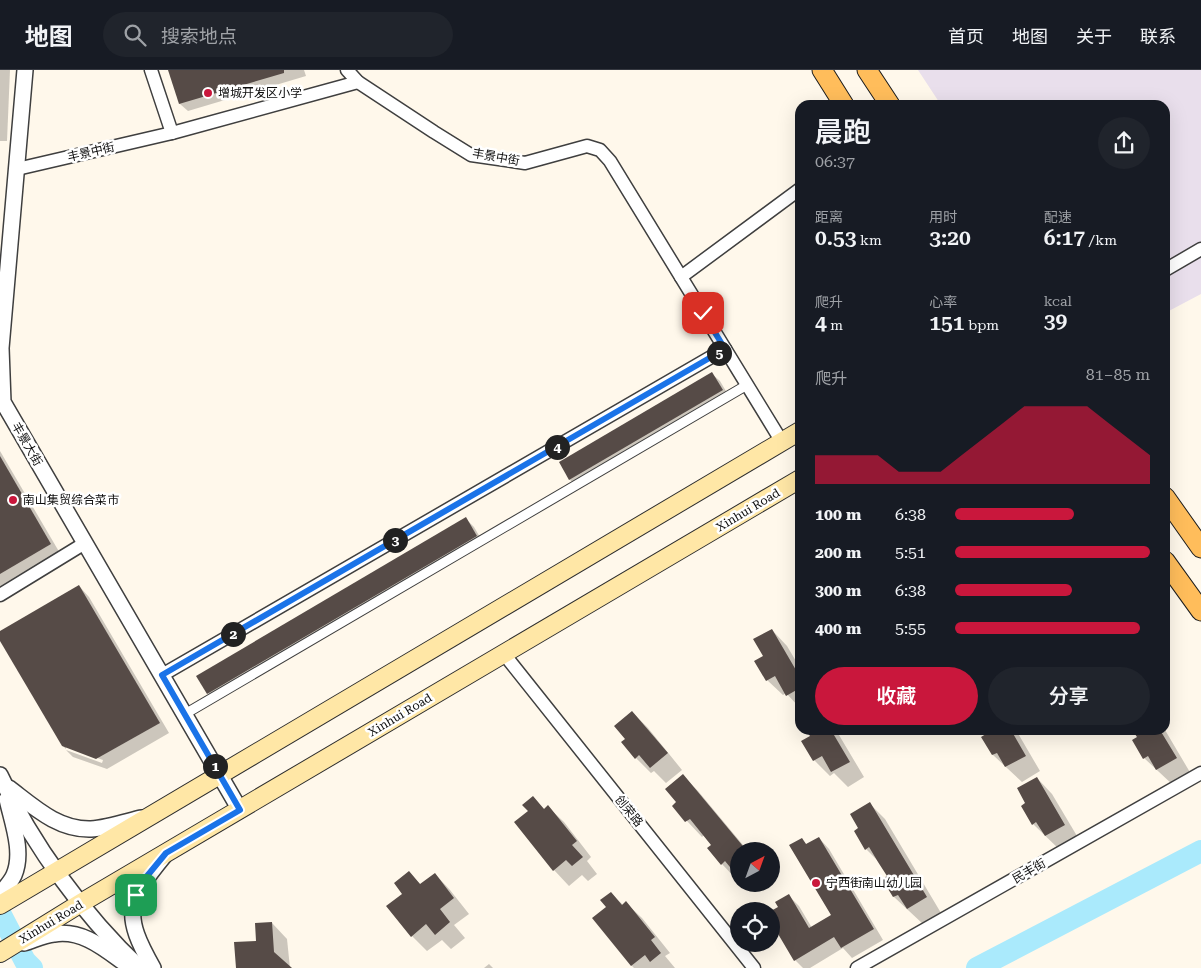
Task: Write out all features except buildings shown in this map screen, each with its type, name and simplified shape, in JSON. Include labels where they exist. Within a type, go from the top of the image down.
[{"type":"main road","points":[[822,70],[841,100]]},
{"type":"main road","points":[[867,70],[887,100]]},
{"type":"main road","points":[[0,905],[147,816],[795,434]]},
{"type":"main road","name":"Xinhui Road","points":[[3,951],[49,929],[81,903],[795,482]]},
{"type":"main road","points":[[1170,504],[1201,548]]},
{"type":"main road","points":[[1170,568],[1201,611]]},
{"type":"street","name":"丰景大街","points":[[25,70],[1,348],[3,402],[240,810]]},
{"type":"street","points":[[151,70],[172,133]]},
{"type":"street","points":[[347,70],[358,82]]},
{"type":"street","name":"丰景中街","points":[[17,169],[172,133],[358,82],[471,154],[525,163],[588,146],[600,150],[610,161],[782,442]]},
{"type":"street","points":[[681,277],[795,193]]},
{"type":"street","points":[[1170,267],[1201,249]]},
{"type":"street","points":[[162,675],[725,349]]},
{"type":"street","points":[[185,714],[747,385]]},
{"type":"street","points":[[0,596],[85,543]]},
{"type":"street","name":"创荣路","points":[[504,654],[754,968]]},
{"type":"street","name":"民丰街","points":[[857,968],[1201,773]]},
{"type":"street","points":[[2,779],[47,816],[60,824],[91,829],[147,816]]},
{"type":"street","points":[[2,779],[29,828],[56,870],[108,935],[140,968]]},
{"type":"street","points":[[0,894],[14,875],[18,860],[17,844],[2,779]]},
{"type":"street","points":[[153,968],[137,938],[133,924],[133,909],[136,895],[143,881],[166,853]]},
{"type":"street","points":[[49,929],[81,935],[131,968]]},
{"type":"shaded area","points":[[918,70],[1201,70],[1201,294],[1170,310],[1170,100],[938,100]]},
{"type":"waterway","points":[[977,968],[1201,851]]},
{"type":"waterway","points":[[0,913],[25,961],[32,968]]},
{"type":"place","name":"增城开发区小学","points":[[208,93]]},
{"type":"place","name":"南山集贸综合菜市","points":[[13,500]]},
{"type":"place","name":"宁西街南山幼儿园","points":[[816,883]]},
{"type":"route","points":[[136,895],[143,881],[166,853],[240,810],[162,675],[725,349],[703,313]]}]
